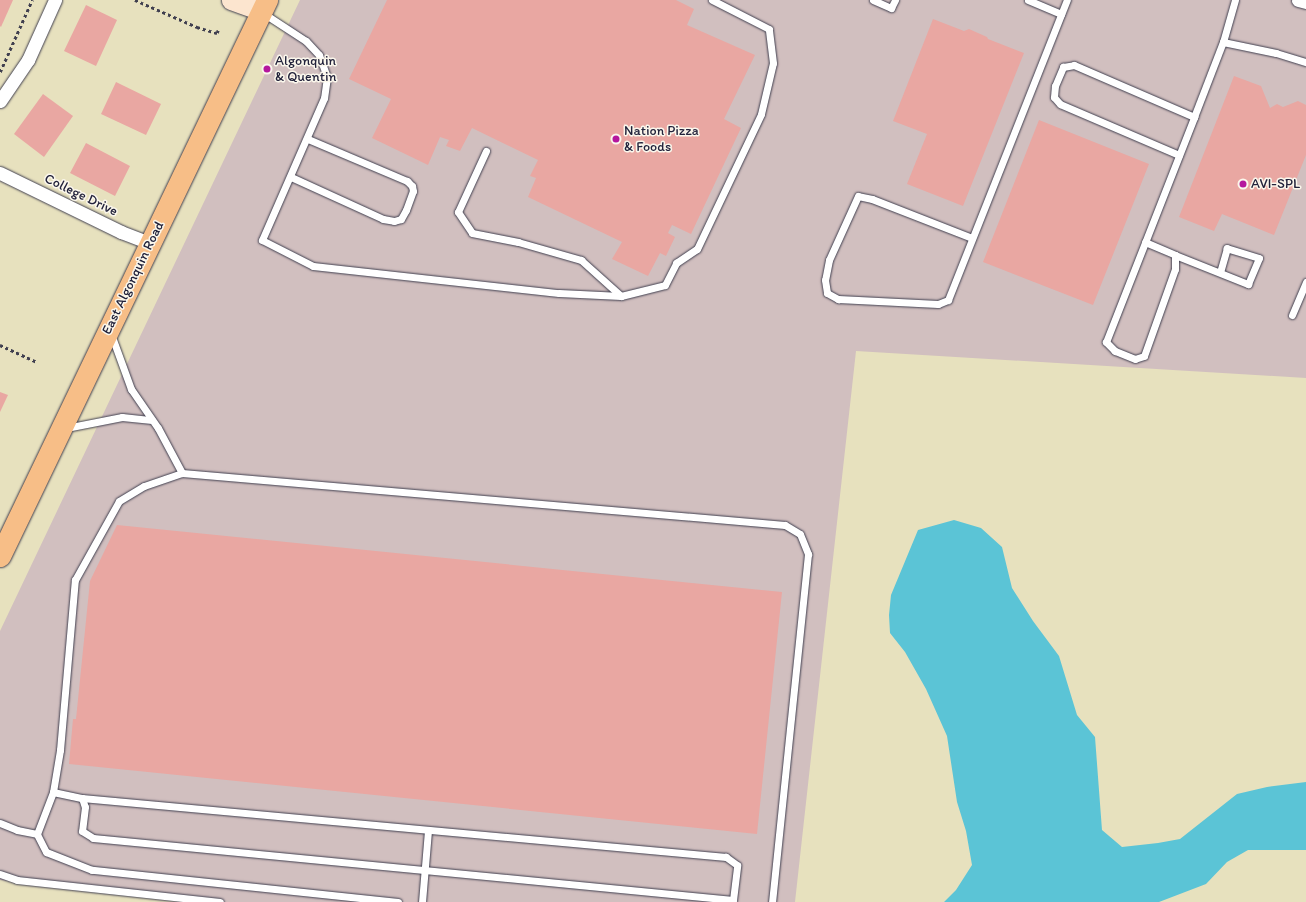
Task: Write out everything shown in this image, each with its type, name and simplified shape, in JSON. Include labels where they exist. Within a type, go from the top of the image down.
[{"type":"main road","points":[[231,0],[264,6]]},
{"type":"main road","name":"East Algonquin Road","points":[[0,556],[108,328],[264,6]]},
{"type":"street","points":[[0,101],[28,60],[55,0]]},
{"type":"street","points":[[1298,0],[1306,2]]},
{"type":"street","name":"College Drive","points":[[0,173],[121,232],[149,243]]},
{"type":"lane","points":[[264,6],[306,41],[319,55],[327,77],[324,98],[291,177],[262,240],[313,266],[559,293],[621,296],[665,285],[676,263],[698,249],[761,114],[773,63],[769,29],[712,0]]},
{"type":"lane","points":[[874,0],[891,8],[895,0]]},
{"type":"lane","points":[[1028,0],[1061,14]]},
{"type":"lane","points":[[972,238],[872,199],[858,196],[829,260],[825,280],[827,293],[838,299],[938,304],[948,300],[1067,0]]},
{"type":"lane","points":[[1175,255],[1175,269],[1144,356],[1135,359],[1115,351],[1106,342],[1224,42],[1235,0]]},
{"type":"lane","points":[[1224,42],[1276,52],[1306,62]]},
{"type":"lane","points":[[1179,155],[1060,104],[1054,97],[1055,86],[1063,67],[1074,65],[1194,117]]},
{"type":"lane","points":[[291,177],[383,219],[394,221],[401,219],[406,210],[413,191],[412,186],[407,181],[308,138]]},
{"type":"lane","points":[[486,151],[458,212],[472,233],[518,242],[582,260],[621,296]]},
{"type":"lane","points":[[1145,242],[1248,284],[1258,258],[1228,248],[1220,272]]},
{"type":"lane","points":[[1292,315],[1306,282]]},
{"type":"lane","points":[[108,328],[131,389],[152,420],[182,473]]},
{"type":"lane","points":[[61,429],[122,416],[152,420]]},
{"type":"lane","points":[[398,902],[92,870],[46,852],[37,834],[53,792],[60,750],[75,580],[119,501],[144,486],[182,473],[785,525],[800,534],[808,554],[772,902]]},
{"type":"lane","points":[[53,792],[82,798],[726,858],[736,865],[733,900],[720,900],[93,838],[82,831],[85,807],[82,798]]},
{"type":"lane","points":[[0,822],[17,830],[37,834]]},
{"type":"lane","points":[[422,902],[428,830]]},
{"type":"lane","points":[[0,874],[17,880],[220,902]]},
{"type":"path","points":[[0,72],[32,0]]},
{"type":"path","points":[[135,0],[197,27],[217,33],[218,30]]},
{"type":"path","points":[[0,344],[38,362]]},
{"type":"shaded area","points":[[300,0],[1306,0],[1306,378],[856,351],[795,902],[219,902],[0,880],[0,631]]},
{"type":"water","points":[[954,520],[981,528],[1002,547],[1012,588],[1033,621],[1059,656],[1077,715],[1095,737],[1102,830],[1122,847],[1180,839],[1237,794],[1267,787],[1306,782],[1306,850],[1248,850],[1227,862],[1206,884],[1159,902],[944,902],[956,890],[972,865],[966,831],[957,802],[947,736],[926,689],[905,652],[890,633],[889,615],[891,595],[918,530]]},
{"type":"building","points":[[0,0],[13,0],[1,27],[0,26]]},
{"type":"building","name":"Nation Pizza & Foods","points":[[387,0],[676,0],[694,9],[687,25],[755,55],[724,119],[741,128],[691,234],[672,225],[668,233],[675,237],[666,256],[660,253],[648,276],[612,259],[622,242],[528,197],[536,178],[530,176],[538,160],[472,128],[460,151],[446,146],[449,140],[440,137],[428,165],[372,138],[391,99],[349,79]]},
{"type":"building","points":[[86,5],[117,20],[96,66],[64,51]]},
{"type":"building","points":[[933,19],[964,31],[969,29],[987,37],[988,39],[1024,53],[963,206],[907,184],[927,134],[893,121]]},
{"type":"building","name":"AVI-SPL","points":[[1234,76],[1261,86],[1270,108],[1277,104],[1283,107],[1298,101],[1306,105],[1306,155],[1274,235],[1222,214],[1214,231],[1179,217]]},
{"type":"building","points":[[116,82],[161,104],[146,135],[101,114]]},
{"type":"building","points":[[43,94],[73,116],[44,157],[14,134]]},
{"type":"building","points":[[1039,120],[1149,164],[1093,305],[983,262]]},
{"type":"building","points":[[86,143],[130,166],[115,196],[70,173]]},
{"type":"building","points":[[0,392],[8,395],[0,412]]},
{"type":"building","points":[[117,525],[782,592],[757,834],[69,764],[73,719],[76,719],[90,581]]},
{"type":"place","name":"Algonquin & Quentin","points":[[267,69]]},
{"type":"place","name":"Nation Pizza & Foods","points":[[616,139]]},
{"type":"place","name":"AVI-SPL","points":[[1243,184]]}]
